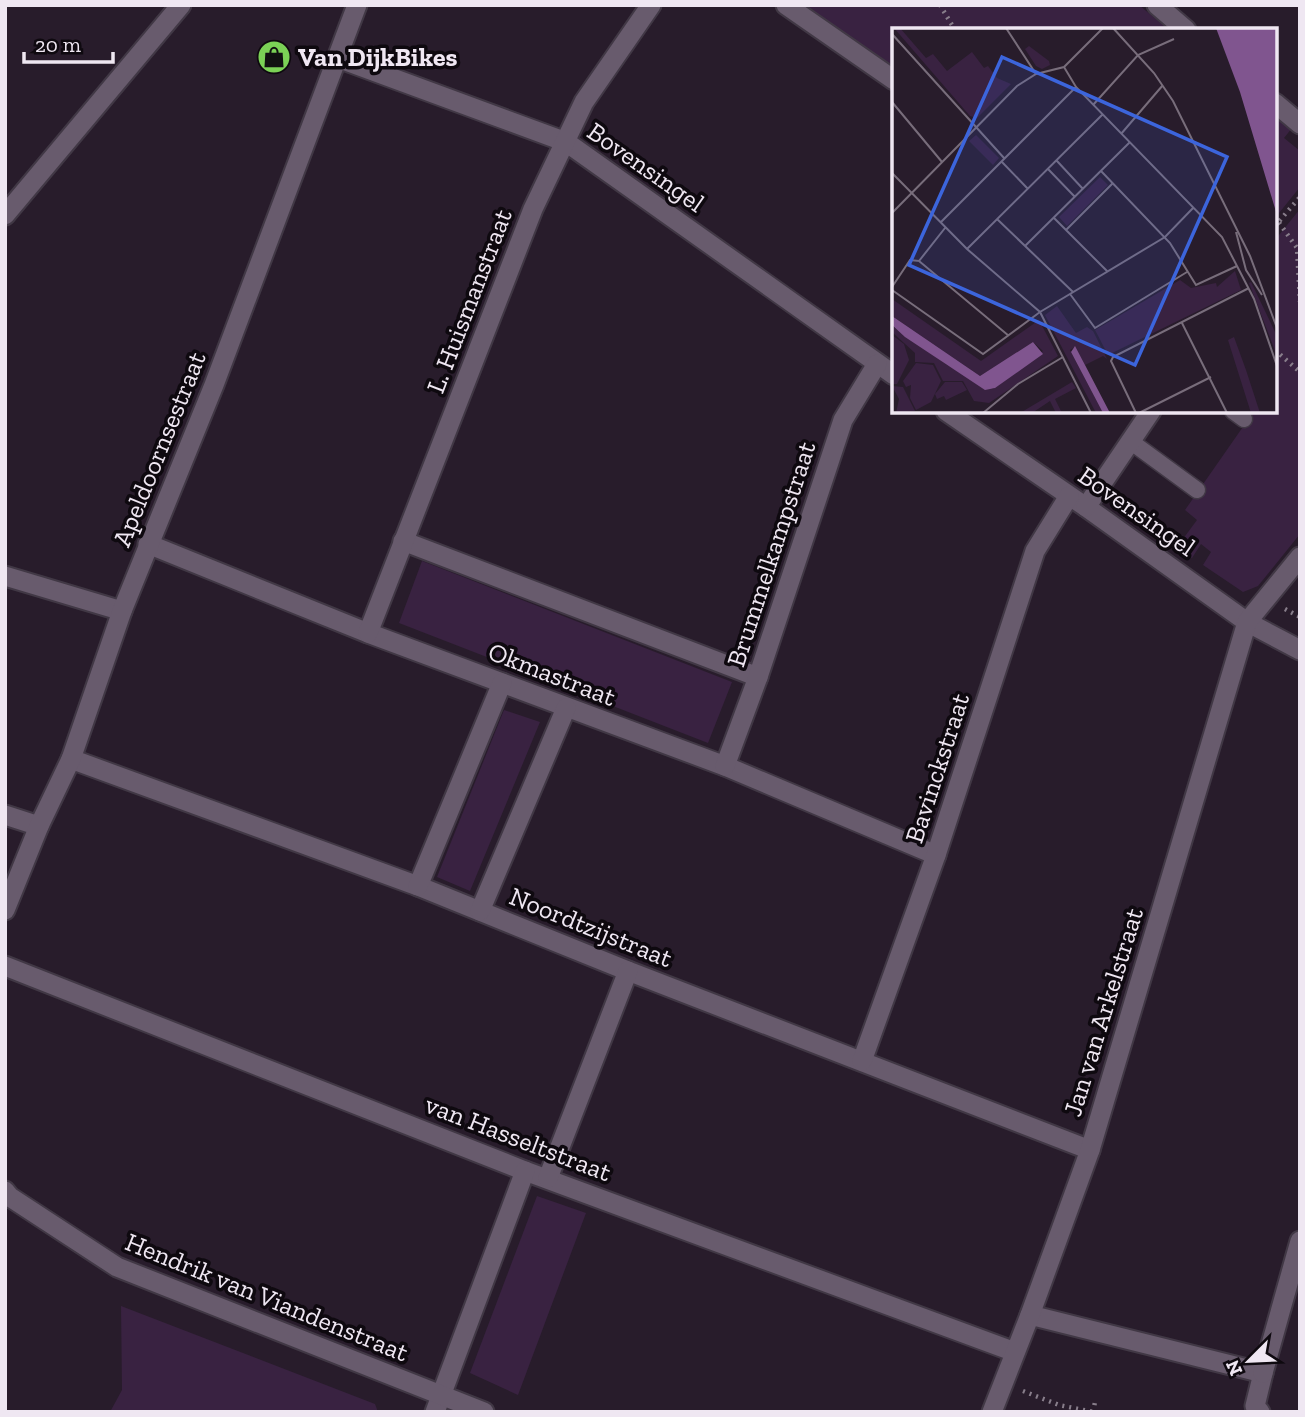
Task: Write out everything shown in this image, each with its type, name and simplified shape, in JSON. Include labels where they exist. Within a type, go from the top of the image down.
[{"type":"street","points":[[5,215],[181,5]]},
{"type":"street","name":"Apeldoornsestraat","points":[[5,910],[39,826],[71,759],[122,611],[214,385],[357,5]]},
{"type":"street","name":"L. Huismanstraat","points":[[368,633],[533,209],[584,102],[651,5]]},
{"type":"street","points":[[786,5],[892,79]]},
{"type":"street","points":[[1157,5],[1184,28]]},
{"type":"street","name":"Bovensingel","points":[[338,58],[566,142],[892,374]]},
{"type":"street","points":[[1277,105],[1300,124]]},
{"type":"street","name":"Brummelkampstraat","points":[[725,766],[758,677],[844,420],[877,363]]},
{"type":"street","name":"Bovensingel","points":[[949,413],[1247,622],[1300,650]]},
{"type":"street","points":[[1086,507],[1150,413]]},
{"type":"street","name":"Bavinckstraat","points":[[862,1061],[936,855],[1035,551],[1069,496]]},
{"type":"street","points":[[403,541],[758,677]]},
{"type":"street","name":"Okmastraat","points":[[148,544],[368,633],[725,766],[936,855]]},
{"type":"street","points":[[1247,622],[1300,557]]},
{"type":"street","points":[[5,576],[122,611]]},
{"type":"street","name":"Jan van Arkelstraat","points":[[992,1412],[1090,1150],[1247,622]]},
{"type":"street","points":[[418,886],[502,683]]},
{"type":"street","points":[[480,911],[566,708]]},
{"type":"street","name":"Noordtzijstraat","points":[[71,759],[418,886],[628,971],[1090,1150]]},
{"type":"street","points":[[5,815],[39,826]]},
{"type":"street","name":"van Hasseltstraat","points":[[5,966],[525,1171],[1015,1352]]},
{"type":"street","points":[[548,1178],[628,971]]},
{"type":"street","points":[[439,1404],[525,1171]]},
{"type":"street","name":"Hendrik van Viandenstraat","points":[[7,1197],[117,1267],[439,1404],[484,1412]]},
{"type":"street","points":[[1259,1412],[1255,1406],[1300,1241]]},
{"type":"street","points":[[1030,1315],[1263,1373]]},
{"type":"lane","points":[[1130,442],[1197,490]]},
{"type":"path","points":[[940,5],[954,28]]},
{"type":"path","points":[[1277,220],[1300,197]]},
{"type":"path","points":[[1277,222],[1290,235],[1297,248],[1300,302]]},
{"type":"path","points":[[1277,352],[1300,372]]},
{"type":"path","points":[[1003,1383],[1059,1405],[1093,1412],[1095,1402]]},
{"type":"shaded area","points":[[802,5],[1139,5],[1167,28],[892,28],[892,68]]},
{"type":"shaded area","points":[[1277,117],[1292,128],[1284,138],[1300,151],[1300,187],[1277,216]]},
{"type":"shaded area","points":[[1300,209],[1300,534],[1258,586],[1243,592],[1203,565],[1211,552],[1201,544],[1192,558],[1177,547],[1197,520],[1185,510],[1253,413],[1277,413],[1277,238]]},
{"type":"shaded area","points":[[422,561],[732,682],[708,743],[399,623]]},
{"type":"shaded area","points":[[504,710],[540,722],[470,891],[437,877]]},
{"type":"shaded area","points":[[537,1196],[586,1213],[518,1395],[470,1373]]},
{"type":"shaded area","points":[[121,1306],[375,1404],[378,1412],[110,1412],[122,1390]]},
{"type":"place","name":"Van DijkBikes","points":[[274,57]]}]
